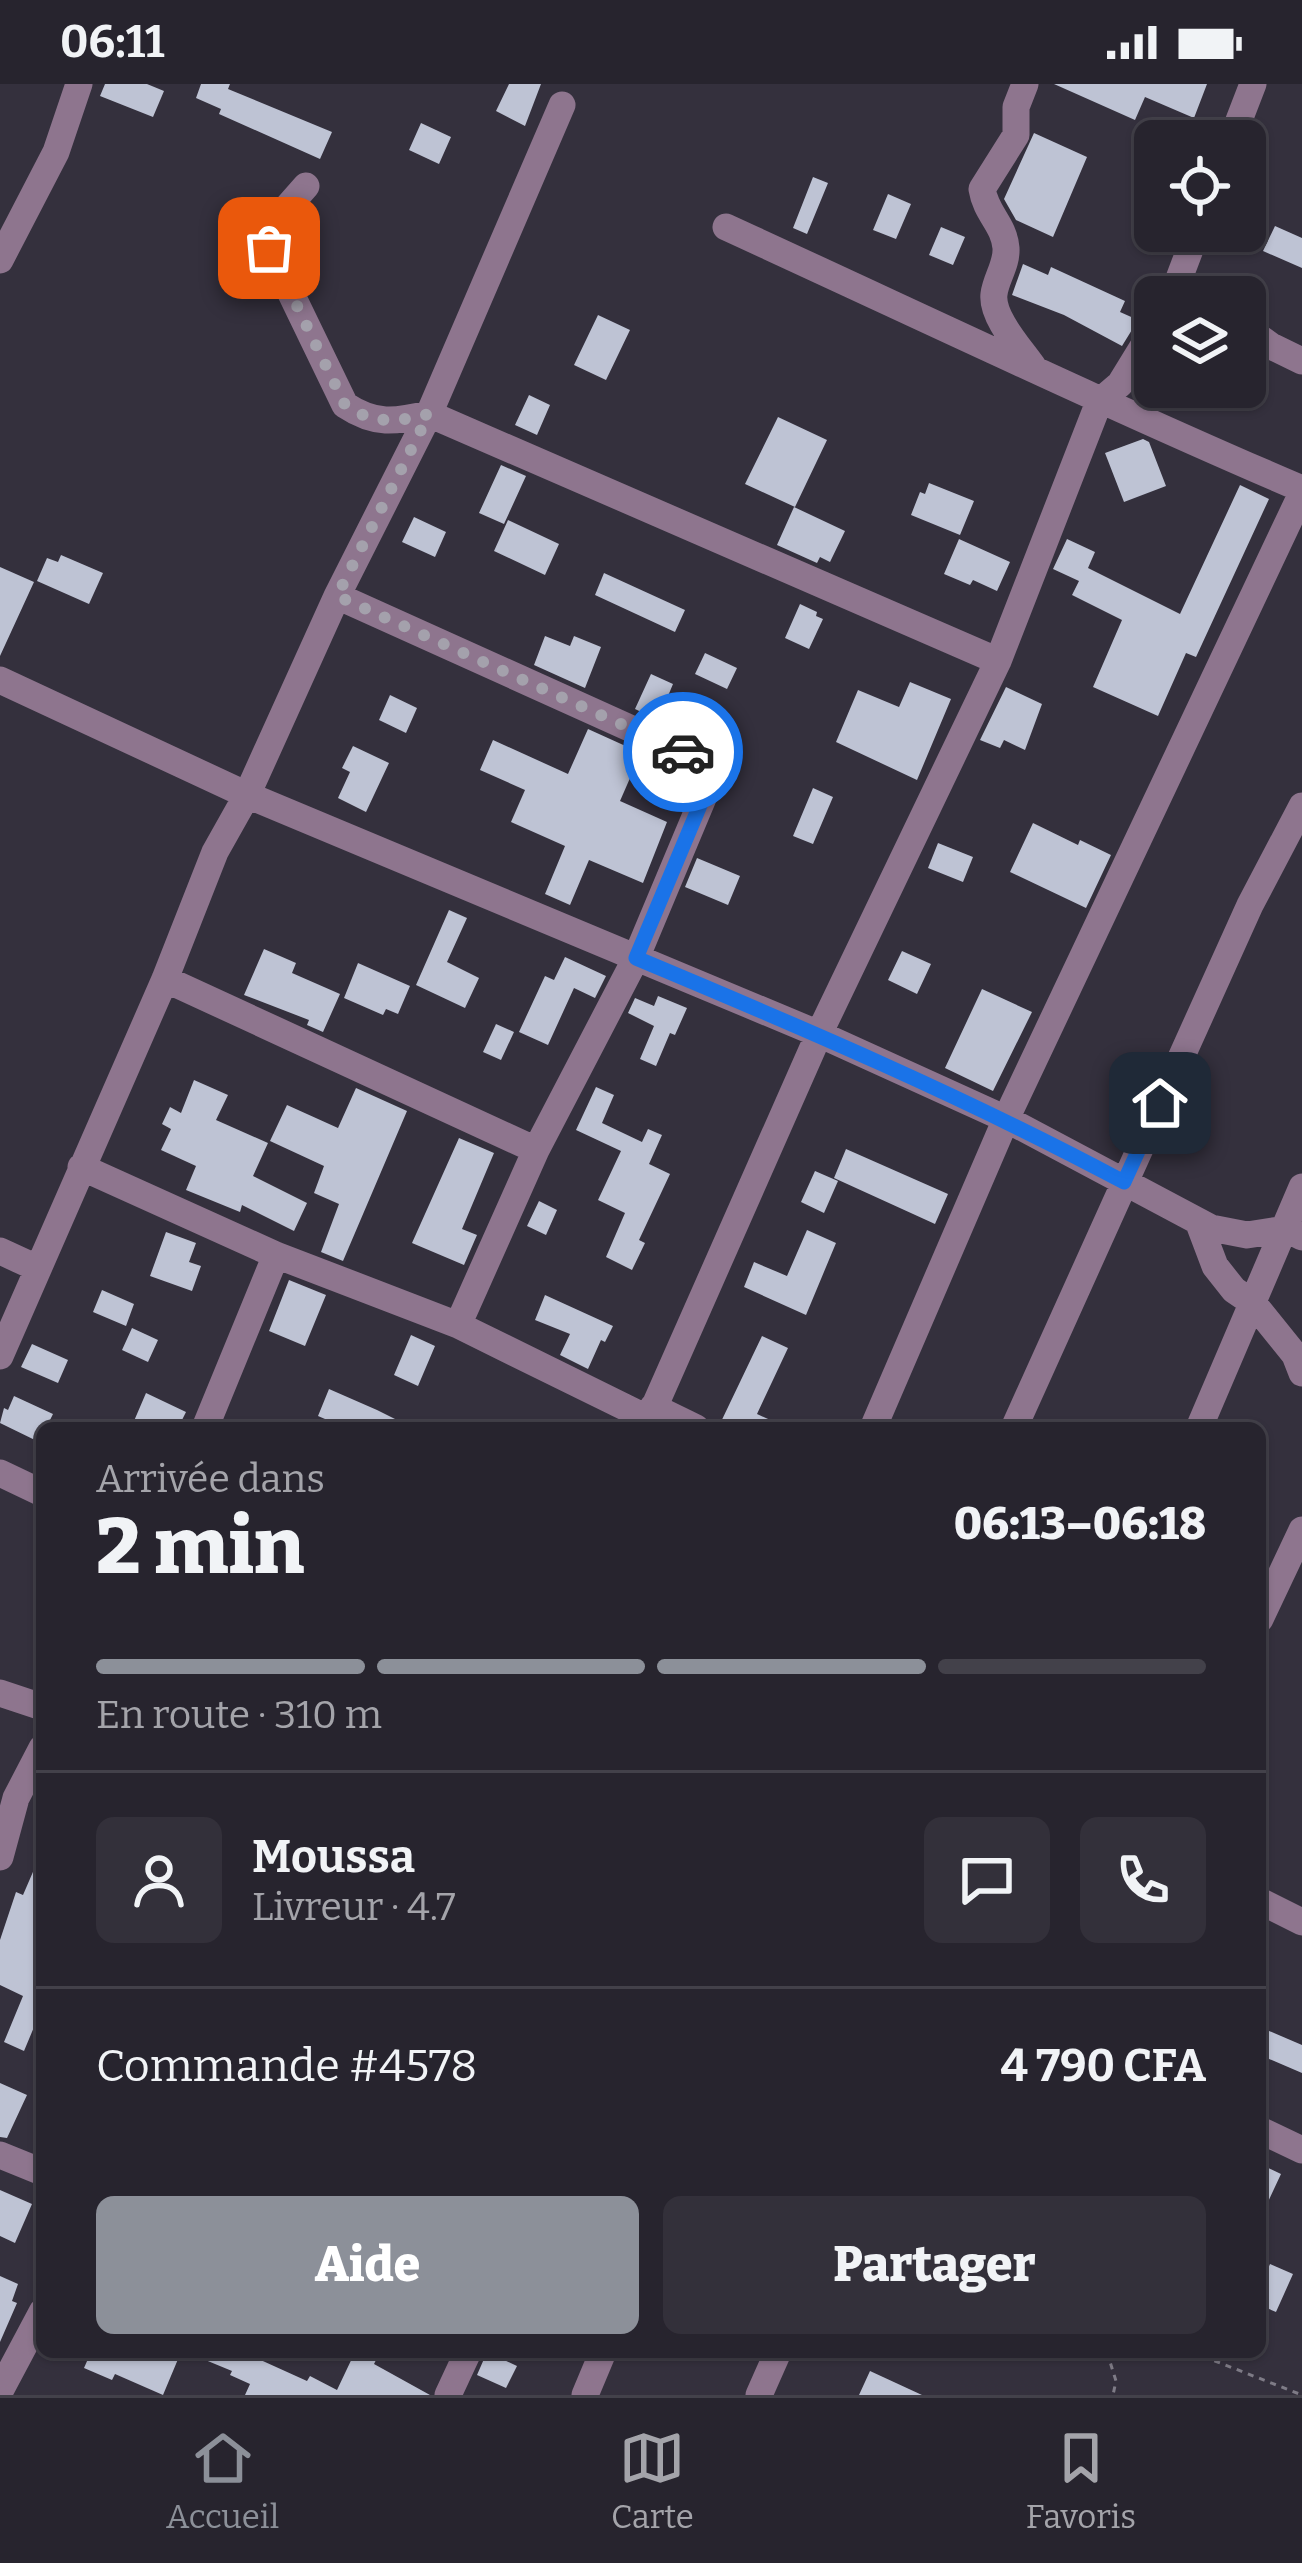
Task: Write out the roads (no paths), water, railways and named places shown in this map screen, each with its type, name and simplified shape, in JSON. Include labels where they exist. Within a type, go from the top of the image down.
[{"type":"street","points":[[0,260],[56,152],[79,84]]},
{"type":"street","points":[[1025,84],[1016,107],[1016,135],[982,188],[986,211],[1000,225],[1007,255],[993,295],[995,308],[1034,368]]},
{"type":"street","points":[[1239,120],[1253,84]]},
{"type":"street","points":[[0,1356],[165,979],[215,852],[247,795],[337,596],[429,414],[562,105]]},
{"type":"street","points":[[306,186],[275,220],[269,248],[345,405],[389,424],[429,414],[998,662]]},
{"type":"street","points":[[726,227],[1099,402],[1302,491],[1006,1119],[876,1422]]},
{"type":"street","points":[[1266,342],[1302,361]]},
{"type":"street","points":[[82,1167],[276,1255],[458,1325],[649,1418],[819,1034],[998,662],[1099,402],[1120,384],[1134,361]]},
{"type":"street","points":[[337,596],[716,767],[636,958],[536,1150],[458,1325]]},
{"type":"street","points":[[0,680],[247,795],[819,1034],[1006,1119],[1211,1228],[1247,1235],[1294,1233]]},
{"type":"street","points":[[1017,1422],[1250,904],[1302,806]]},
{"type":"street","points":[[165,979],[536,1150]]},
{"type":"street","points":[[1202,1422],[1253,1304],[1294,1233],[1302,1187]]},
{"type":"street","points":[[1198,1221],[1215,1266],[1295,1355],[1302,1372]]},
{"type":"street","points":[[0,1251],[37,1268]]},
{"type":"street","points":[[207,1422],[276,1255]]},
{"type":"street","points":[[0,1473],[36,1489]]},
{"type":"street","points":[[1266,1606],[1302,1530]]},
{"type":"street","points":[[0,1693],[36,1705]]},
{"type":"street","points":[[0,1857],[16,1798],[36,1760]]},
{"type":"street","points":[[1266,1904],[1302,1922]]},
{"type":"street","points":[[1266,2133],[1302,2150]]},
{"type":"street","points":[[0,2155],[36,2170]]},
{"type":"street","points":[[0,2391],[36,2323]]},
{"type":"street","points":[[448,2395],[465,2358]]},
{"type":"street","points":[[585,2395],[601,2358]]},
{"type":"street","points":[[759,2395],[775,2358]]}]
